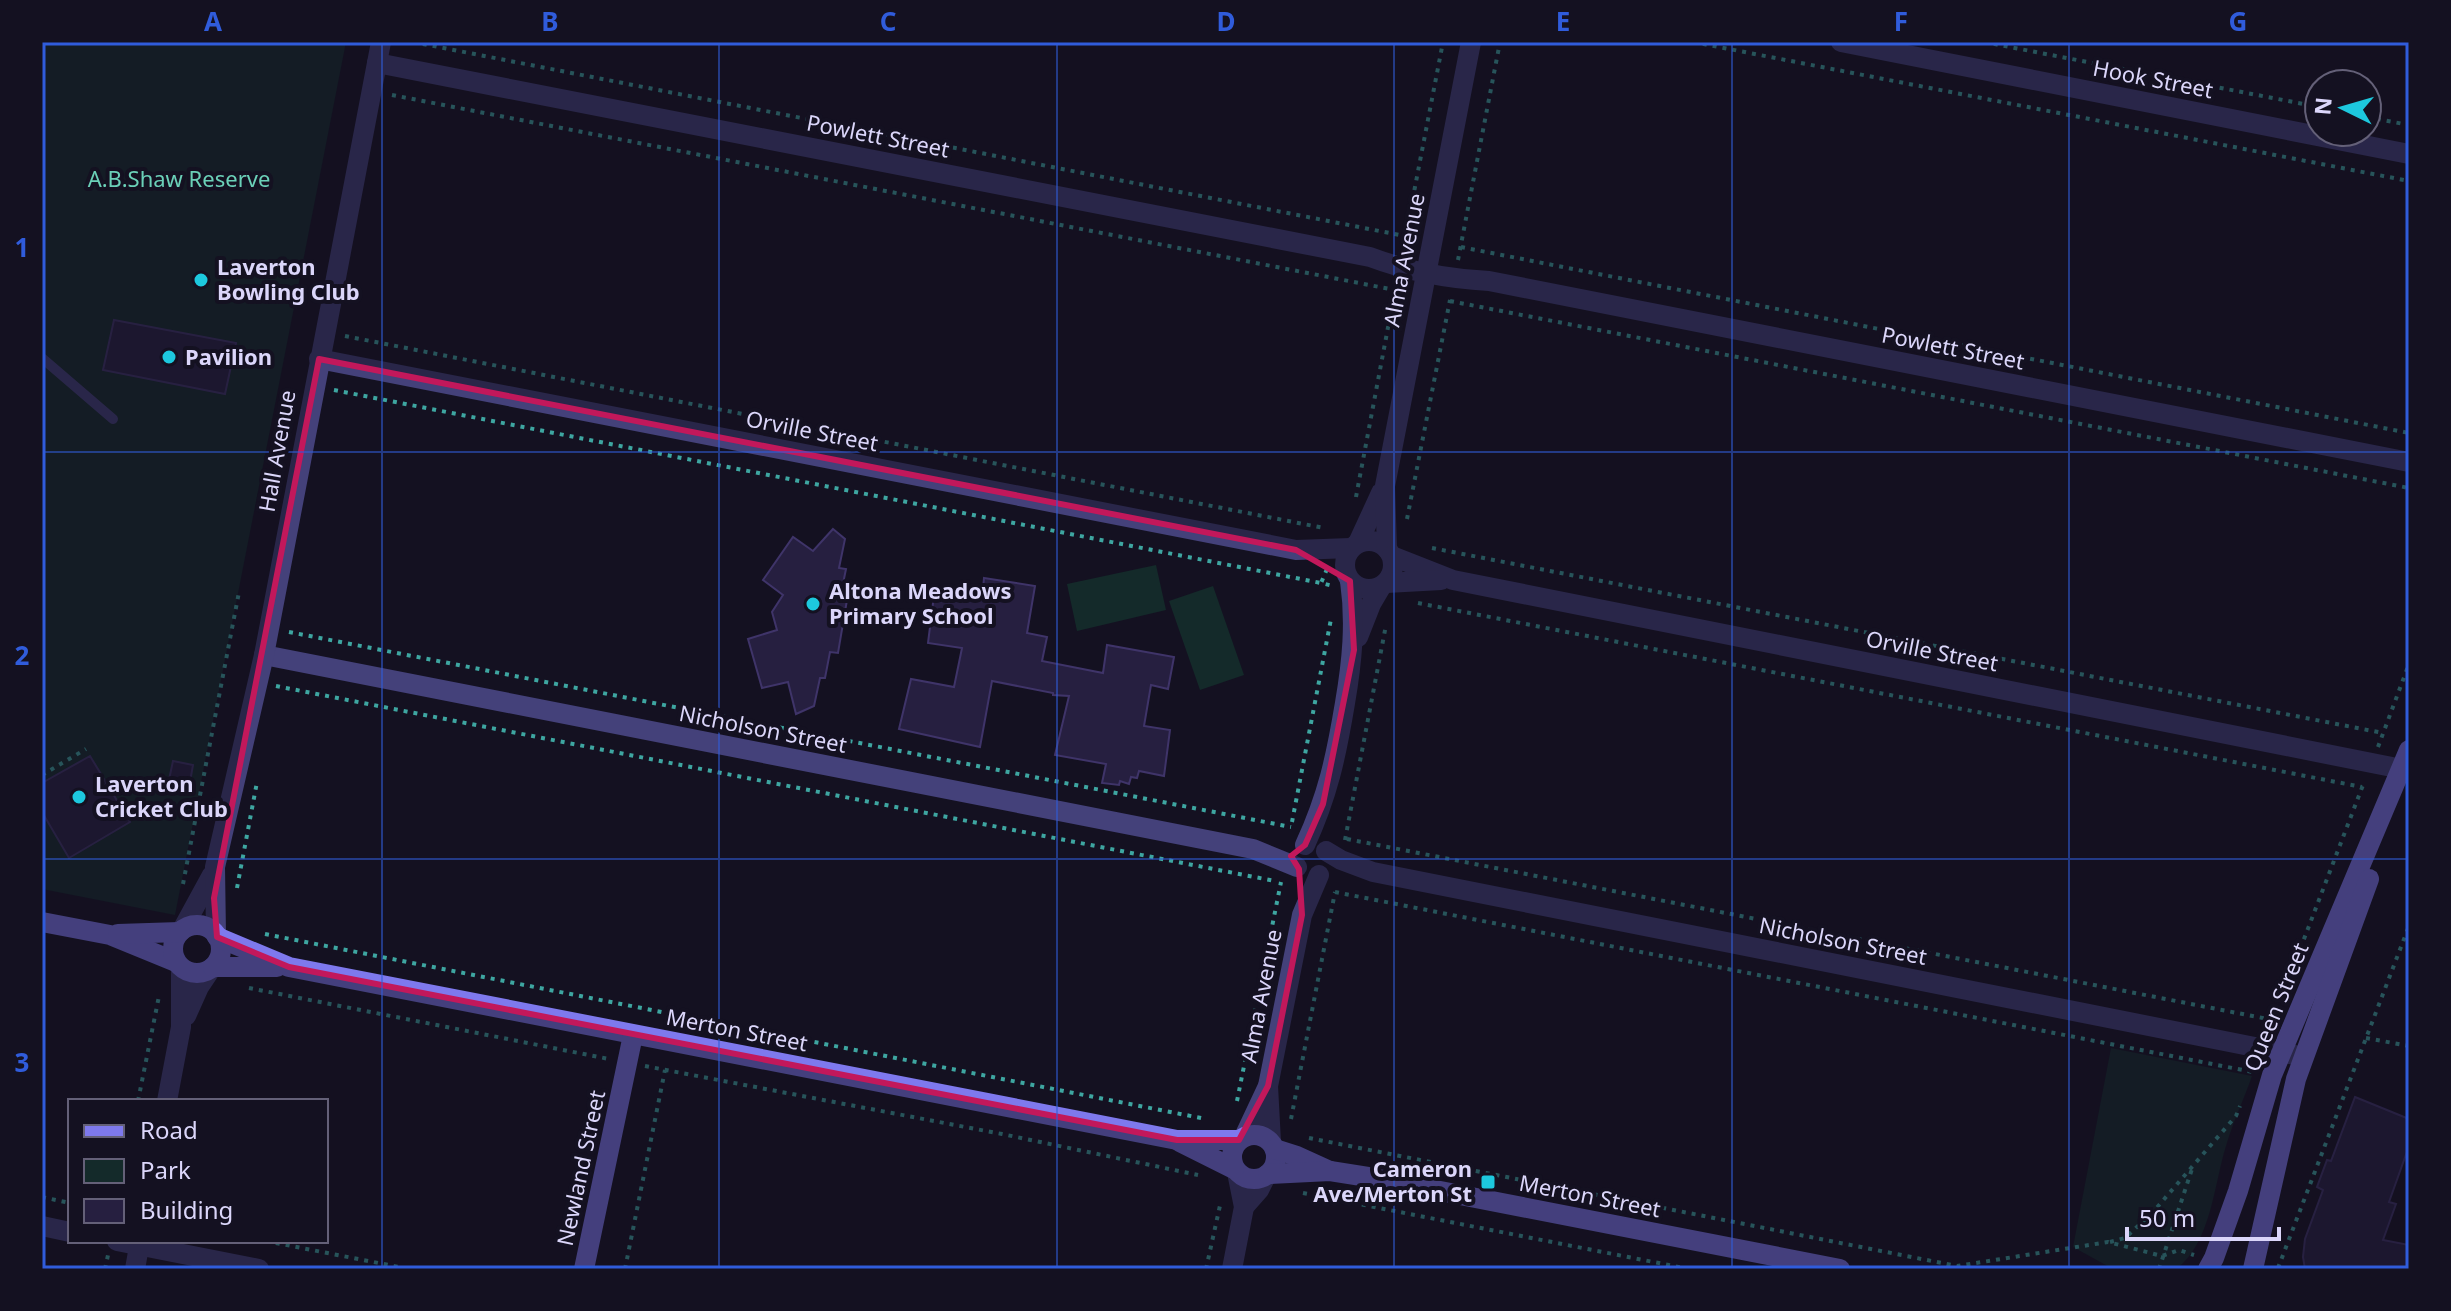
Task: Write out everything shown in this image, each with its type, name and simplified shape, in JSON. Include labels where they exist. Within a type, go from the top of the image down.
[{"type":"street","name":"Alma Avenue","points":[[1390,552],[1385,486],[1471,42]]},
{"type":"street","name":"Hook Street","points":[[1841,42],[2409,154]]},
{"type":"street","name":"Powlett Street","points":[[379,52],[1370,257],[2409,462]]},
{"type":"street","name":"Hall Avenue","points":[[181,931],[195,910],[215,867],[264,655],[379,52]]},
{"type":"street","name":"Orville Street","points":[[319,359],[1296,550],[1342,568]]},
{"type":"street","name":"Alma Avenue","points":[[1354,650],[1342,568],[1385,486]]},
{"type":"street","points":[[1374,541],[1390,552],[1393,571],[1384,585],[1368,590],[1361,589],[1342,568],[1374,541]]},
{"type":"street","name":"Orville Street","points":[[1390,552],[1453,580],[2371,763],[2406,760]]},
{"type":"street","name":"Orville Street","points":[[1384,585],[1453,580]]},
{"type":"street","name":"Alma Avenue","points":[[1273,1145],[1268,1086],[1311,864],[1335,762],[1354,650],[1371,604],[1384,585]]},
{"type":"street","name":"Nicholson Street","points":[[264,655],[1253,849],[1311,864],[1373,872],[2304,1057]]},
{"type":"street","name":"Queen Street","points":[[2211,1264],[2238,1191],[2272,1075],[2272,1050],[2406,760]]},
{"type":"street","name":"Queen Street","points":[[2254,1267],[2296,1079],[2400,794],[2406,760]]},
{"type":"street","name":"Hall Avenue","points":[[215,867],[216,936]]},
{"type":"street","points":[[42,922],[110,935],[193,973],[212,968]]},
{"type":"street","points":[[110,935],[181,931],[196,925],[216,936],[220,956],[199,987],[181,1027]]},
{"type":"street","points":[[167,1099],[181,1027],[178,965],[172,950],[175,938],[181,931]]},
{"type":"street","name":"Merton Street","points":[[216,936],[289,967],[633,1035],[1213,1148],[1241,1138]]},
{"type":"street","name":"Merton Street","points":[[212,968],[289,967]]},
{"type":"street","name":"Newland Street","points":[[584,1269],[633,1035]]},
{"type":"street","name":"Newland Street","points":[[594,1269],[626,1070]]},
{"type":"street","name":"Alma Avenue","points":[[1241,1138],[1268,1086]]},
{"type":"street","points":[[1232,1269],[1244,1207],[1232,1150],[1241,1138],[1258,1135],[1273,1145],[1276,1163],[1244,1207]]},
{"type":"street","name":"Merton Street","points":[[1273,1145],[1330,1171],[1840,1269]]},
{"type":"street","points":[[1213,1148],[1236,1171],[1250,1179],[1267,1175]]},
{"type":"street","name":"Merton Street","points":[[1267,1175],[1330,1171]]},
{"type":"street","points":[[42,1226],[68,1232]]},
{"type":"street","points":[[135,1269],[139,1244],[259,1269]]},
{"type":"lane","points":[[42,358],[113,419]]},
{"type":"path","points":[[413,42],[1405,236]]},
{"type":"path","points":[[1355,502],[1443,42]]},
{"type":"path","points":[[1405,528],[1500,42]]},
{"type":"path","points":[[1693,42],[2409,181]]},
{"type":"path","points":[[1984,42],[2303,104]]},
{"type":"path","points":[[392,95],[1395,290]]},
{"type":"path","points":[[2383,120],[2409,125]]},
{"type":"path","points":[[1461,247],[2409,433]]},
{"type":"path","points":[[1450,301],[2409,488]]},
{"type":"path","points":[[334,390],[1342,568],[1337,530],[345,336]]},
{"type":"path","points":[[1429,548],[2383,733]]},
{"type":"path","points":[[1419,603],[2362,787]]},
{"type":"path","points":[[1291,1119],[1311,864],[1291,827],[1332,613]]},
{"type":"path","points":[[1236,1108],[1311,864],[1345,838],[1386,625]]},
{"type":"path","points":[[286,631],[1291,827]]},
{"type":"path","points":[[2284,991],[2409,664]]},
{"type":"path","points":[[276,686],[1311,864],[2253,1072],[2272,1050],[2273,1020],[1345,838]]},
{"type":"path","points":[[42,775],[86,749]]},
{"type":"path","points":[[2254,1267],[2278,1268],[2409,926]]},
{"type":"path","points":[[238,986],[626,1070],[665,1070],[1208,1177],[1218,1121],[251,931]]},
{"type":"path","points":[[138,1099],[159,996]]},
{"type":"path","points":[[2366,1038],[2409,1046]]},
{"type":"path","points":[[625,1269],[665,1070]]},
{"type":"path","points":[[1301,1136],[1957,1266],[2125,1238],[2153,1212],[2236,1116],[2242,1100]]},
{"type":"path","points":[[2159,1269],[2192,1166]]},
{"type":"path","points":[[1206,1269],[1223,1191]]},
{"type":"path","points":[[1290,1191],[1689,1269]]},
{"type":"path","points":[[42,1197],[68,1203]]},
{"type":"path","points":[[1221,1201],[1244,1207]]},
{"type":"path","points":[[2108,1242],[2162,1256],[2179,1250],[2211,1264]]},
{"type":"path","points":[[276,1243],[409,1269]]},
{"type":"highlighted area","points":[[319,359],[1296,550],[1350,581],[1354,650],[1323,804],[1305,845],[1291,856],[1299,869],[1302,915],[1268,1086],[1239,1140],[1177,1140],[289,967],[217,937],[214,898]]},
{"type":"green space","name":"A.B.Shaw Reserve","points":[[42,42],[346,42],[175,915],[42,889]]},
{"type":"green space","points":[[1156,565],[1166,610],[1077,631],[1067,584]]},
{"type":"green space","points":[[1213,586],[1244,675],[1200,690],[1169,601]]},
{"type":"green space","points":[[2111,1048],[2252,1076],[2229,1137],[2204,1229],[2188,1258],[2176,1269],[2113,1269],[2073,1247]]},
{"type":"building","name":"Pavilion","points":[[114,320],[236,343],[225,394],[103,370]]},
{"type":"building","points":[[833,529],[845,539],[839,568],[846,569],[840,598],[847,600],[838,653],[830,652],[825,678],[820,678],[814,706],[796,714],[788,682],[762,688],[748,639],[777,630],[772,612],[783,595],[763,580],[793,537],[813,551]]},
{"type":"building","points":[[984,578],[1035,586],[1027,633],[1047,637],[1042,661],[1103,673],[1107,645],[1174,657],[1168,689],[1151,685],[1144,726],[1170,730],[1164,776],[1139,771],[1137,778],[1131,777],[1129,784],[1120,781],[1119,785],[1102,783],[1106,764],[1055,755],[1069,696],[992,681],[980,747],[899,729],[911,679],[954,687],[962,648],[928,643],[934,595],[982,600]]},
{"type":"building","name":"Laverton Cricket Club","points":[[90,756],[130,822],[69,858],[42,812],[42,783]]},
{"type":"building","points":[[173,761],[193,765],[188,793],[167,789]]},
{"type":"building","points":[[2355,1097],[2409,1119],[2409,1146],[2389,1202],[2396,1204],[2383,1240],[2409,1245],[2409,1269],[2305,1269],[2305,1239],[2323,1190],[2317,1187],[2327,1160],[2331,1161]]},
{"type":"place","name":"Laverton Bowling Club","points":[[201,280]]},
{"type":"place","name":"Pavilion","points":[[169,357]]},
{"type":"place","name":"Altona Meadows Primary School","points":[[813,604]]},
{"type":"place","name":"Laverton Cricket Club","points":[[79,797]]},
{"type":"place","name":"Cameron Ave/Merton St","points":[[1488,1182]]}]
